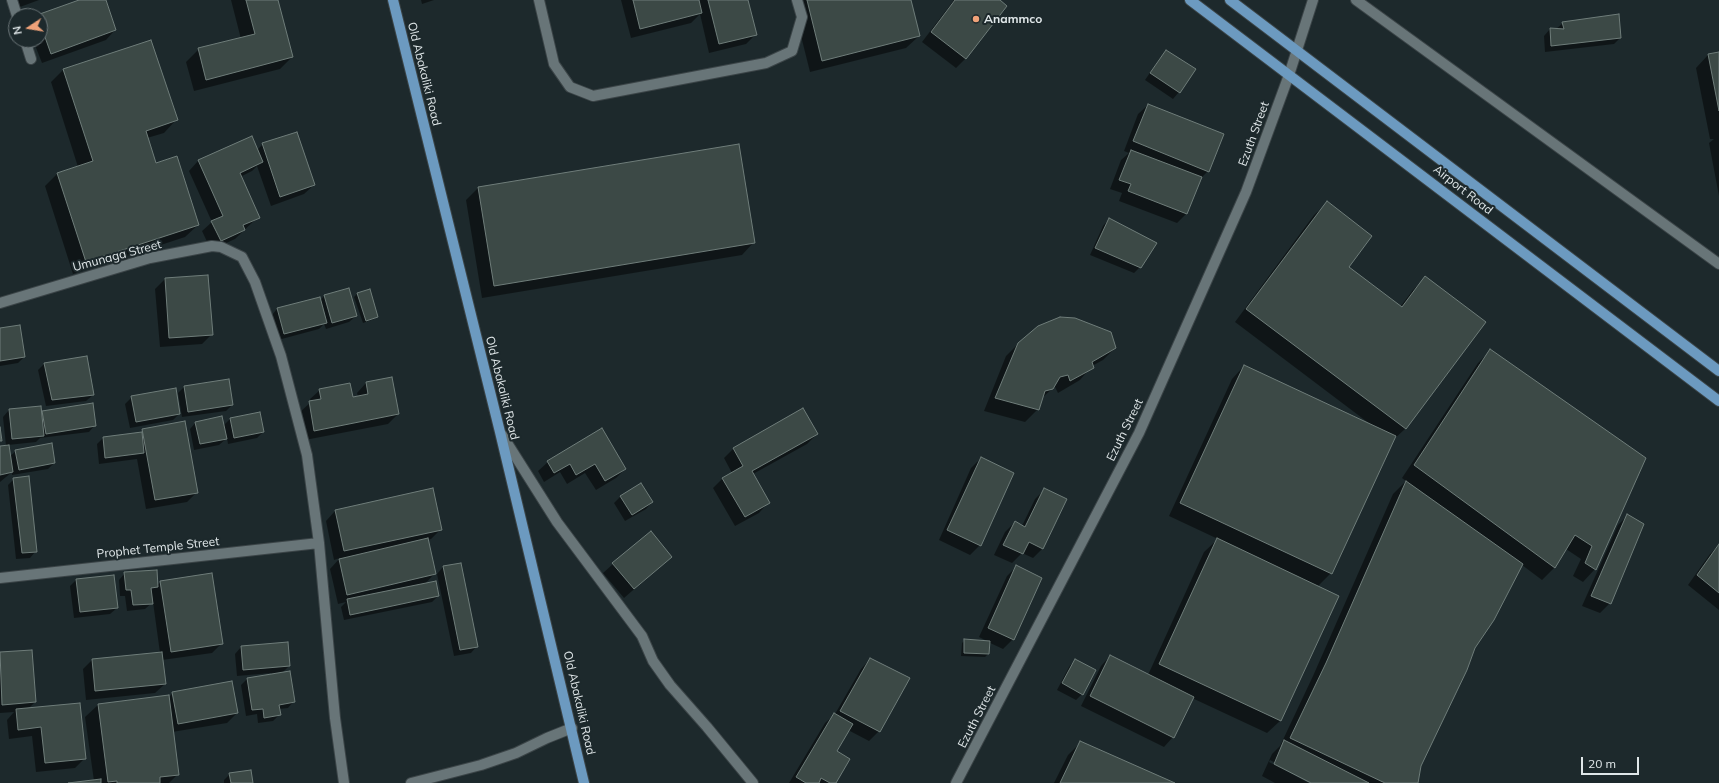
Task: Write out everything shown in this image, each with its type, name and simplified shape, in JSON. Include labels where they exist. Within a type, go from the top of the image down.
[{"type":"main road","name":"Old Abakaliki Road","points":[[393,0],[500,432],[584,783]]},
{"type":"main road","name":"Airport Road","points":[[1190,0],[1445,192],[1581,298],[1719,401]]},
{"type":"main road","name":"Airport Road","points":[[1230,0],[1719,371]]},
{"type":"street","points":[[539,0],[554,64],[570,87],[593,96],[766,63],[792,51],[802,17],[797,0]]},
{"type":"street","name":"Ezuth Street","points":[[956,783],[1139,433],[1246,192],[1290,75],[1296,51],[1313,0]]},
{"type":"street","points":[[1356,0],[1719,264]]},
{"type":"street","points":[[27,48],[31,59]]},
{"type":"street","name":"Umunaga Street","points":[[0,303],[150,258],[212,246],[221,247],[242,258],[255,282],[281,356],[307,455],[319,543]]},
{"type":"street","points":[[500,432],[557,522],[642,636],[653,661],[670,685],[707,726],[753,783]]},
{"type":"street","points":[[319,543],[335,718],[344,783]]},
{"type":"street","name":"Prophet Temple Street","points":[[0,578],[319,543]]},
{"type":"street","points":[[411,783],[481,765],[509,755],[572,728]]},
{"type":"building","points":[[79,0],[106,0],[116,30],[51,54],[48,46],[48,11]]},
{"type":"building","points":[[246,0],[278,0],[293,57],[206,80],[198,48],[255,34]]},
{"type":"building","points":[[633,0],[699,0],[702,13],[640,29]]},
{"type":"building","points":[[708,0],[748,0],[757,35],[719,44]]},
{"type":"building","points":[[807,0],[911,0],[920,36],[822,61]]},
{"type":"building","points":[[955,0],[1000,0],[1007,6],[966,59],[931,32]]},
{"type":"building","points":[[1619,14],[1621,38],[1551,46],[1550,28],[1564,29],[1562,22]]},
{"type":"building","points":[[151,40],[178,120],[146,131],[156,163],[177,156],[199,225],[86,262],[57,173],[93,161],[63,69]]},
{"type":"building","points":[[1166,50],[1196,69],[1180,93],[1150,73]]},
{"type":"building","points":[[1719,52],[1719,111],[1708,54]]},
{"type":"building","points":[[1148,104],[1224,134],[1209,172],[1133,141]]},
{"type":"building","points":[[297,132],[315,185],[280,197],[262,143]]},
{"type":"building","points":[[252,136],[263,162],[240,173],[260,218],[243,225],[245,230],[221,241],[211,221],[223,216],[198,160]]},
{"type":"building","points":[[739,144],[755,243],[494,286],[478,187]]},
{"type":"building","points":[[1131,150],[1202,177],[1187,214],[1128,191],[1131,184],[1119,180]]},
{"type":"building","points":[[1327,201],[1372,236],[1349,267],[1402,307],[1425,276],[1486,322],[1406,429],[1246,309]]},
{"type":"building","points":[[1109,218],[1157,243],[1141,268],[1095,248]]},
{"type":"building","points":[[208,275],[213,335],[169,338],[165,278]]},
{"type":"building","points":[[349,288],[357,316],[332,323],[324,295]]},
{"type":"building","points":[[370,289],[378,317],[366,321],[357,293]]},
{"type":"building","points":[[320,297],[327,323],[284,334],[277,308]]},
{"type":"building","points":[[1060,317],[1075,318],[1111,332],[1116,348],[1092,362],[1094,368],[1070,381],[1068,375],[1060,377],[1053,389],[1045,391],[1039,410],[995,398],[1018,343],[1038,326]]},
{"type":"building","points":[[20,325],[25,357],[0,361],[0,328]]},
{"type":"building","points":[[1490,349],[1646,458],[1596,570],[1585,563],[1592,546],[1575,535],[1555,568],[1414,465]]},
{"type":"building","points":[[87,356],[94,395],[52,400],[44,363]]},
{"type":"building","points":[[1244,365],[1396,436],[1332,574],[1180,503]]},
{"type":"building","points":[[392,377],[399,414],[314,431],[309,401],[321,399],[319,389],[350,383],[353,397],[368,394],[366,382]]},
{"type":"building","points":[[229,379],[233,405],[188,412],[184,386]]},
{"type":"building","points":[[176,388],[180,414],[136,422],[131,396]]},
{"type":"building","points":[[93,403],[96,426],[46,434],[42,411]]},
{"type":"building","points":[[41,406],[44,436],[12,439],[9,409]]},
{"type":"building","points":[[803,408],[818,434],[752,471],[770,503],[745,517],[722,478],[743,466],[733,448]]},
{"type":"building","points":[[260,412],[264,432],[234,438],[230,418]]},
{"type":"building","points":[[222,416],[227,439],[200,444],[195,422]]},
{"type":"building","points":[[185,421],[198,493],[155,500],[142,429]]},
{"type":"building","points":[[0,427],[2,441],[0,441]]},
{"type":"building","points":[[602,428],[626,469],[605,481],[595,464],[576,475],[570,464],[554,473],[547,461]]},
{"type":"building","points":[[142,432],[144,453],[105,458],[103,437]]},
{"type":"building","points":[[52,443],[55,463],[19,470],[15,450]]},
{"type":"building","points":[[9,445],[13,472],[0,475],[0,446]]},
{"type":"building","points":[[981,457],[1014,473],[981,546],[947,530]]},
{"type":"building","points":[[29,476],[37,552],[22,553],[13,478]]},
{"type":"building","points":[[1406,481],[1523,564],[1494,620],[1475,648],[1467,670],[1421,766],[1418,783],[1385,783],[1290,738],[1326,663]]},
{"type":"building","points":[[641,483],[653,502],[632,515],[620,496]]},
{"type":"building","points":[[433,488],[442,530],[344,551],[335,510]]},
{"type":"building","points":[[1044,488],[1067,499],[1043,549],[1029,542],[1023,554],[1003,545],[1015,521],[1025,527]]},
{"type":"building","points":[[1627,514],[1644,524],[1611,604],[1591,596]]},
{"type":"building","points":[[651,531],[672,557],[634,589],[612,563]]},
{"type":"building","points":[[428,538],[436,574],[347,595],[339,559]]},
{"type":"building","points":[[1217,538],[1339,596],[1281,721],[1159,664]]},
{"type":"building","points":[[1719,544],[1719,593],[1697,575]]},
{"type":"building","points":[[461,563],[478,647],[460,650],[443,566]]},
{"type":"building","points":[[1016,565],[1042,578],[1014,640],[988,628]]},
{"type":"building","points":[[157,570],[158,587],[151,588],[153,604],[133,605],[131,590],[126,590],[124,572]]},
{"type":"building","points":[[212,573],[223,644],[171,652],[160,581]]},
{"type":"building","points":[[114,575],[118,608],[80,612],[76,579]]},
{"type":"building","points":[[436,581],[439,596],[350,615],[347,599]]},
{"type":"building","points":[[964,639],[990,641],[989,654],[964,653]]},
{"type":"building","points":[[288,642],[290,666],[243,670],[241,646]]},
{"type":"building","points":[[32,650],[36,702],[2,705],[0,652]]},
{"type":"building","points":[[162,652],[166,684],[95,691],[92,659]]},
{"type":"building","points":[[1110,655],[1194,697],[1174,738],[1090,696]]},
{"type":"building","points":[[870,658],[910,678],[880,732],[840,711]]},
{"type":"building","points":[[1075,659],[1096,670],[1083,695],[1062,683]]},
{"type":"building","points":[[290,671],[295,702],[279,705],[281,715],[264,718],[263,709],[252,710],[247,678]]},
{"type":"building","points":[[232,681],[238,713],[178,724],[172,692]]},
{"type":"building","points":[[169,695],[179,775],[160,777],[160,783],[108,782],[98,704]]},
{"type":"building","points":[[80,703],[86,759],[45,763],[41,727],[18,730],[16,709]]},
{"type":"building","points":[[834,713],[853,724],[837,751],[850,759],[836,783],[830,783],[821,778],[819,783],[806,783],[796,777]]},
{"type":"building","points":[[1284,740],[1369,783],[1311,783],[1274,764]]},
{"type":"building","points":[[1080,741],[1175,783],[1060,783]]},
{"type":"building","points":[[251,770],[253,783],[231,783],[229,773]]},
{"type":"building","points":[[101,779],[101,783],[68,783]]},
{"type":"place","name":"Anammco","points":[[976,19]]}]
